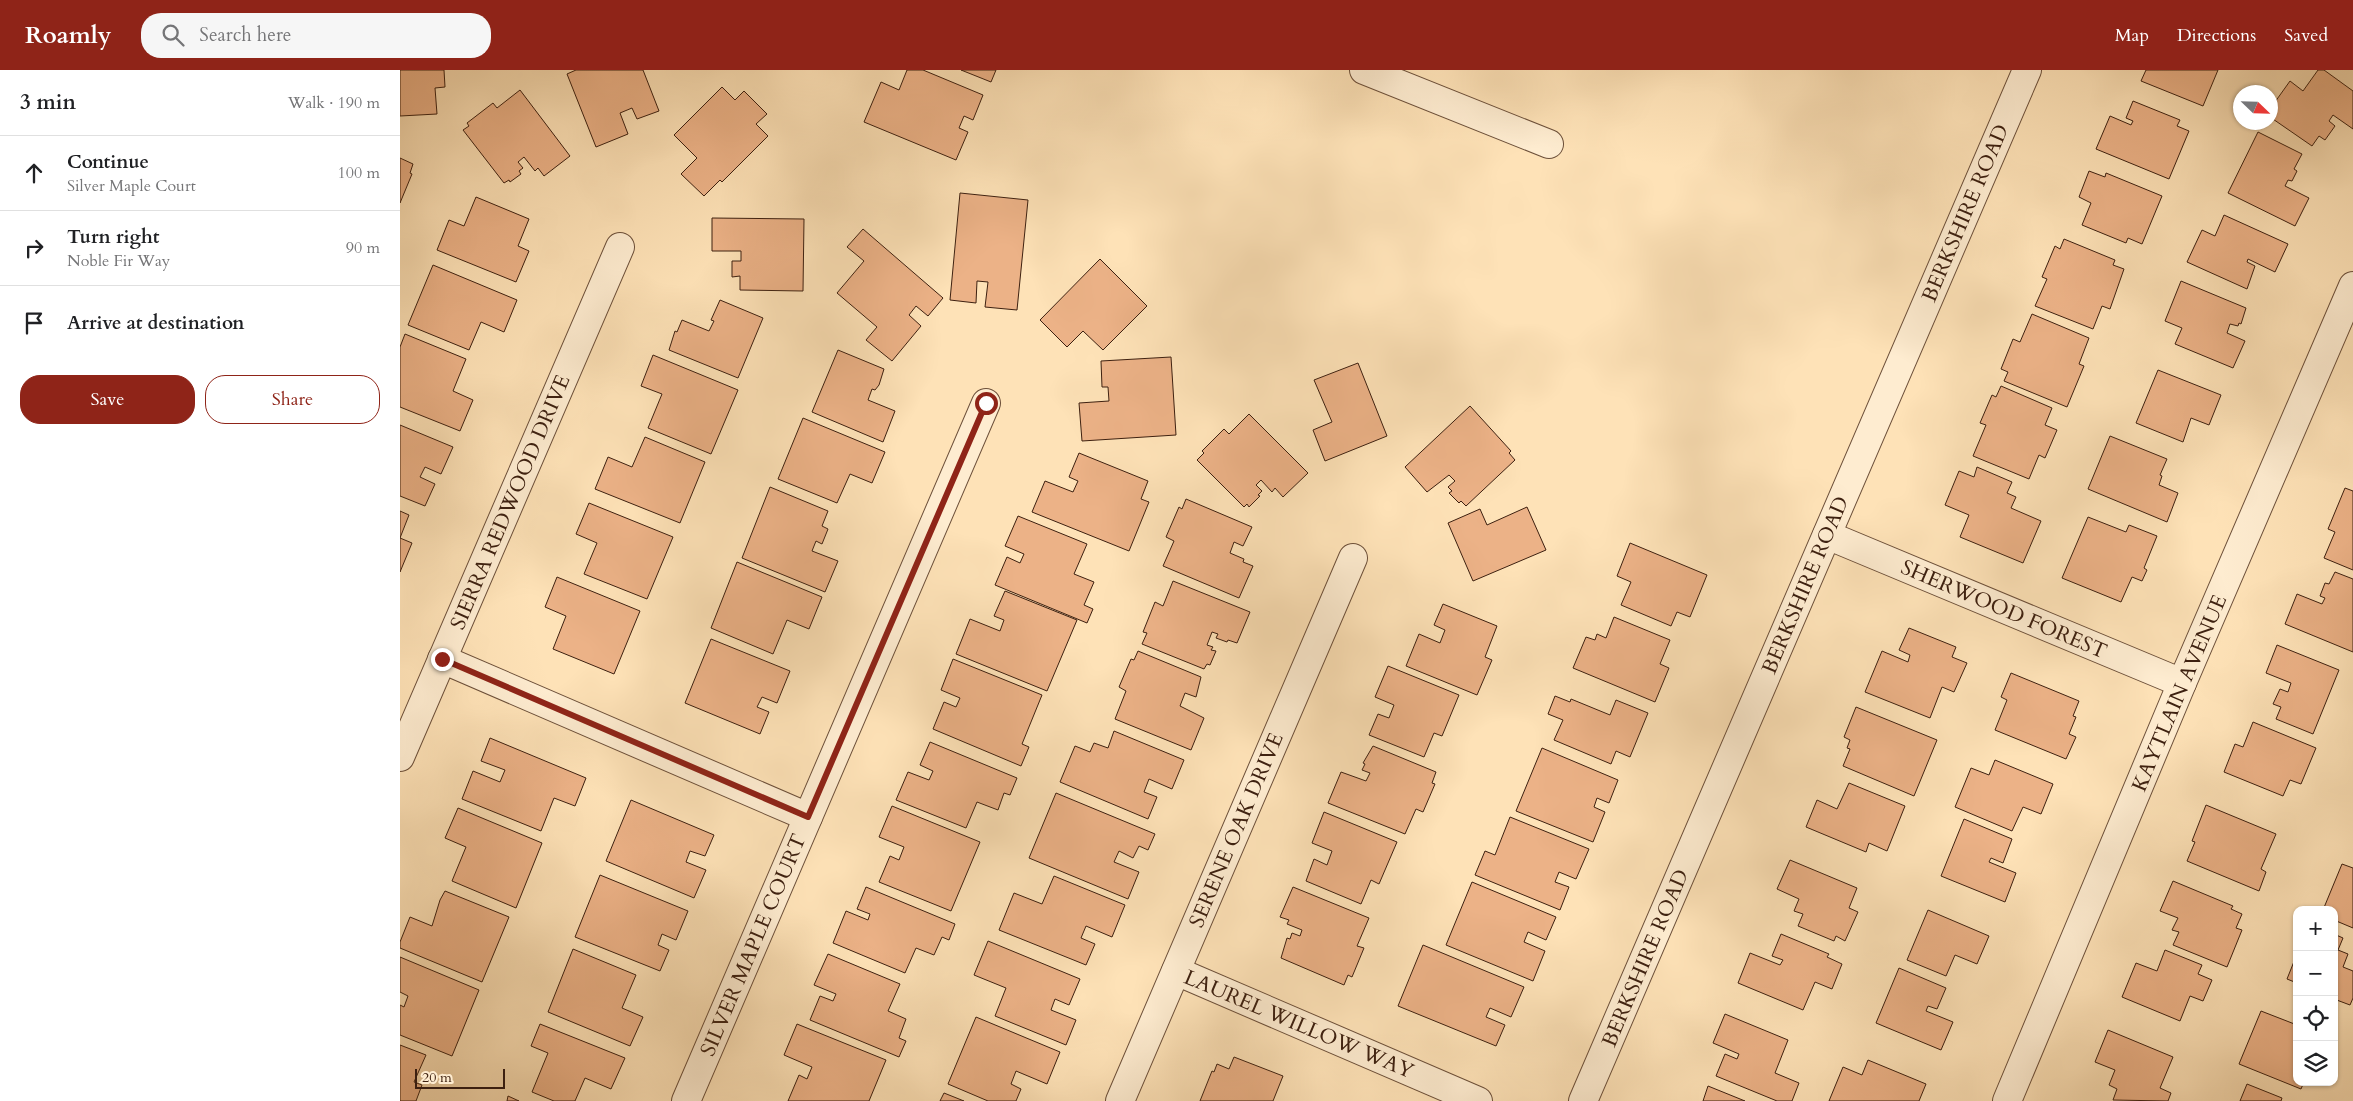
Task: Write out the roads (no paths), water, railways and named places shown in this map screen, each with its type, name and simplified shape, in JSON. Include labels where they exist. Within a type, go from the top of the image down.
[{"type":"street","points":[[1364,70],[1549,144]]},
{"type":"street","name":"BERKSHIRE ROAD","points":[[1583,1101],[2027,70]]},
{"type":"street","name":"SIERRA REDWOOD DRIVE","points":[[400,757],[620,247]]},
{"type":"street","name":"KAYTLAIN AVENUE","points":[[2007,1101],[2182,683],[2342,339],[2353,286]]},
{"type":"street","name":"SILVER MAPLE COURT","points":[[686,1101],[986,403]]},
{"type":"street","name":"SHERWOOD FOREST","points":[[1826,535],[2182,683]]},
{"type":"street","name":"SERENE OAK DRIVE","points":[[1120,1101],[1353,558]]},
{"type":"street","points":[[442,659],[808,817]]},
{"type":"street","name":"LAUREL WILLOW WAY","points":[[1176,971],[1478,1101]]}]
